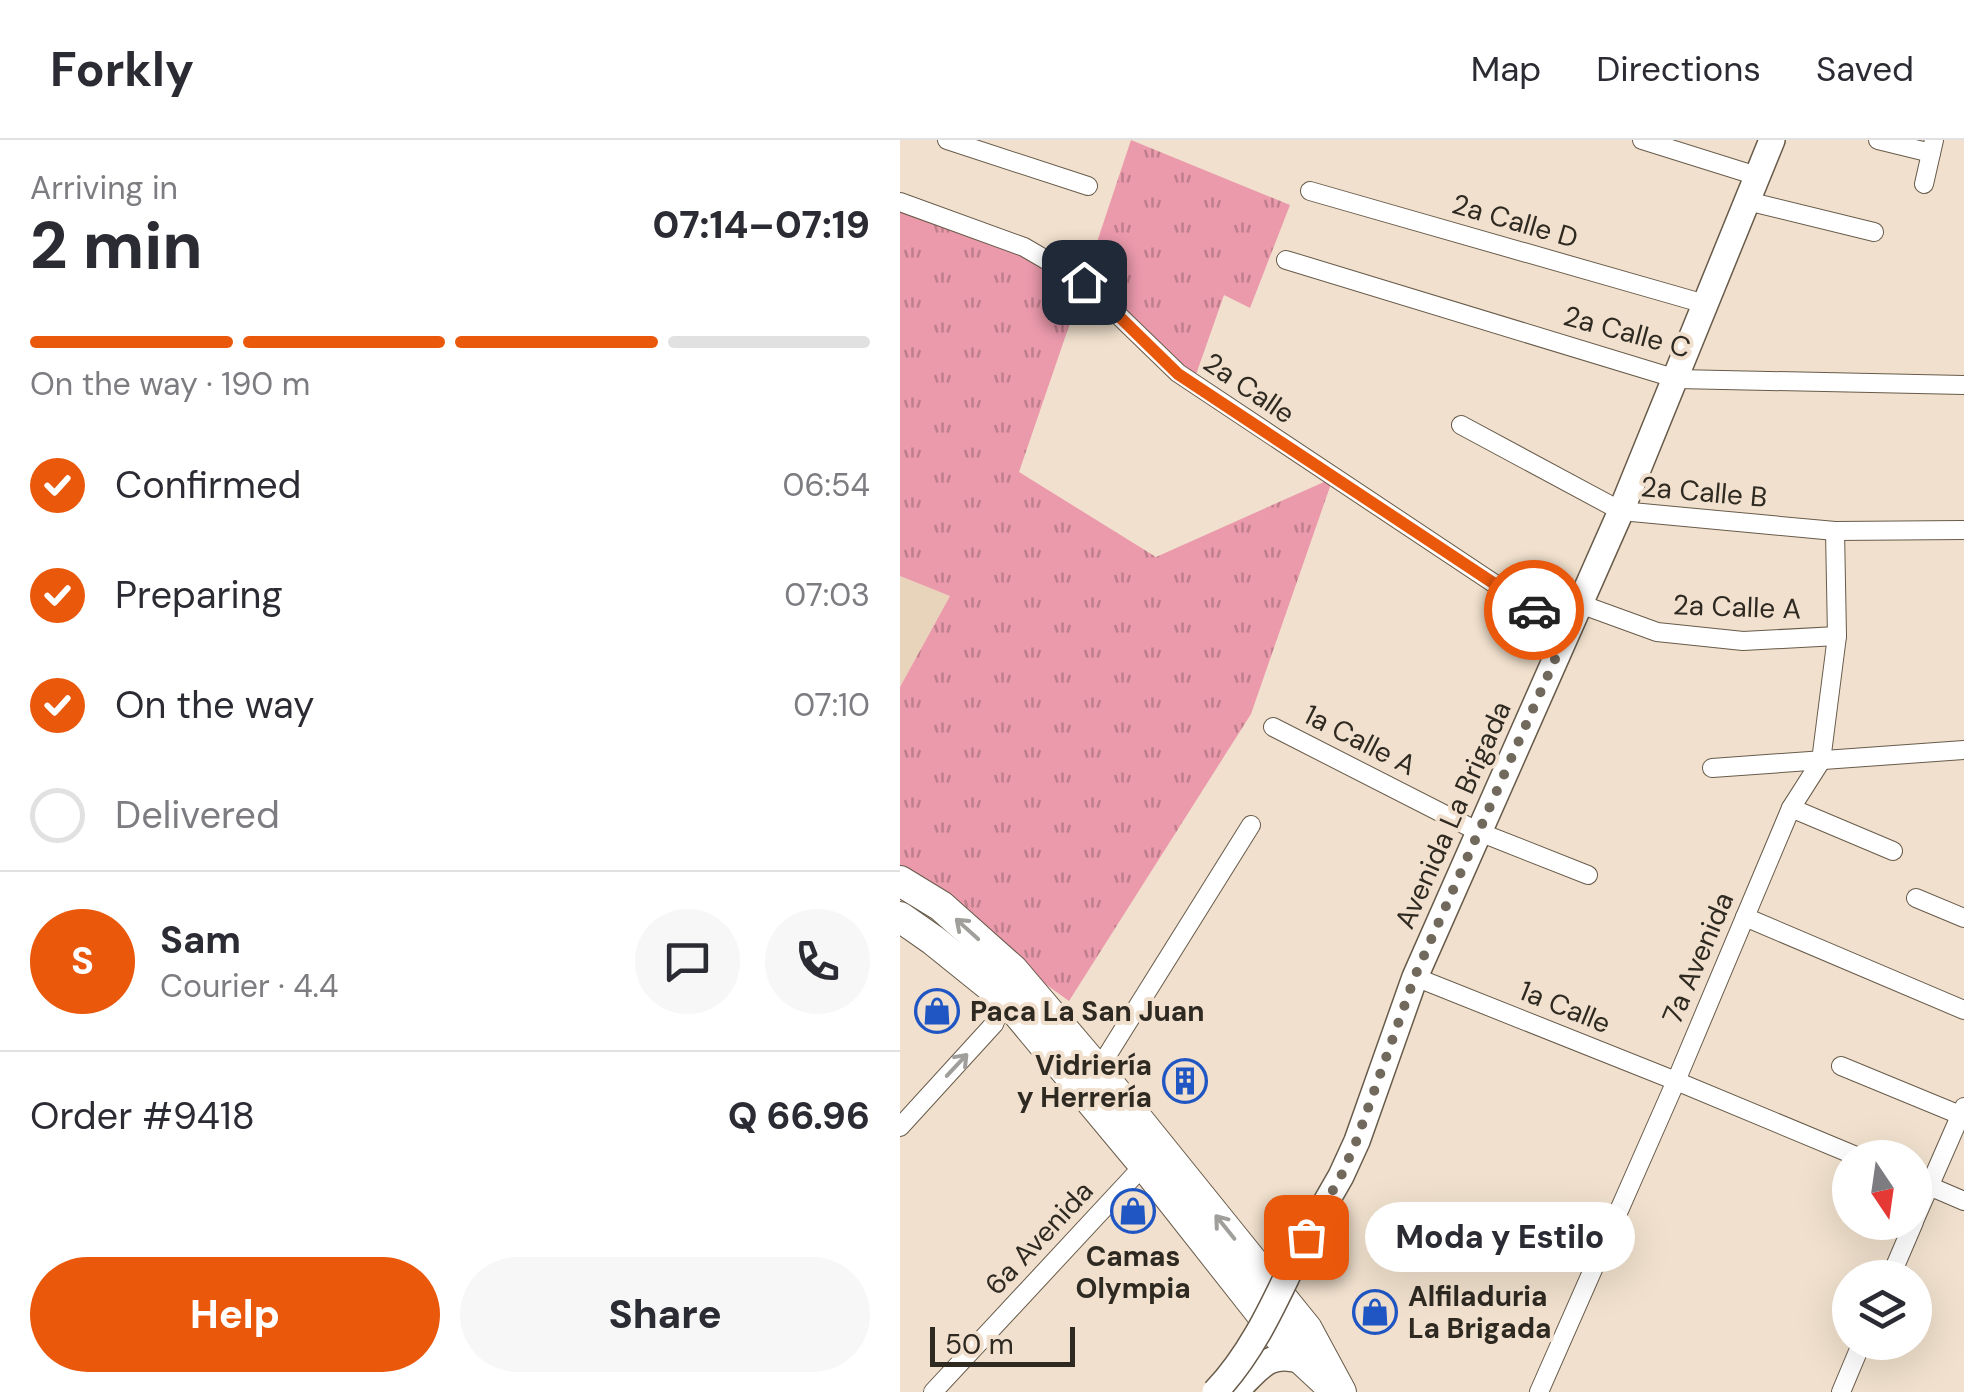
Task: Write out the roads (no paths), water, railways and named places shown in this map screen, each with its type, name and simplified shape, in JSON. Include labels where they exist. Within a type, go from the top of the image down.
[{"type":"main road","name":"Avenida La Brigada","points":[[1215,1392],[1258,1334],[1341,1176],[1415,976],[1620,511],[1772,140]]},
{"type":"main road","points":[[900,881],[941,906],[1009,984],[1253,1305],[1303,1361],[1339,1392]]},
{"type":"main road","points":[[900,917],[1009,984],[1098,1070],[1307,1330],[1339,1392]]},
{"type":"main road","points":[[1206,1392],[1239,1353],[1253,1320],[1253,1305]]},
{"type":"main road","points":[[1236,1392],[1268,1361],[1285,1356],[1303,1361]]},
{"type":"street","points":[[947,140],[1088,186]]},
{"type":"street","points":[[1642,140],[1757,176]]},
{"type":"street","points":[[1878,140],[1933,147],[1924,184]]},
{"type":"street","name":"2a Calle D","points":[[1310,191],[1705,304]]},
{"type":"street","points":[[1747,201],[1874,232]]},
{"type":"street","name":"2a Calle","points":[[900,202],[1024,247],[1084,282],[1178,374],[1567,632]]},
{"type":"street","name":"2a Calle C","points":[[1286,260],[1676,379],[1964,386]]},
{"type":"street","name":"2a Calle B","points":[[1461,425],[1620,511],[1835,532],[1964,530]]},
{"type":"street","name":"7a Avenida","points":[[1539,1392],[1791,808],[1821,761],[1837,636],[1835,532]]},
{"type":"street","name":"2a Calle A","points":[[1580,604],[1657,632],[1742,641],[1837,636]]},
{"type":"street","name":"1a Calle A","points":[[1273,726],[1479,832],[1588,875]]},
{"type":"street","points":[[1712,768],[1964,750]]},
{"type":"street","points":[[1791,808],[1893,851]]},
{"type":"street","points":[[1098,1070],[1251,825]]},
{"type":"street","points":[[1916,898],[1964,918]]},
{"type":"street","points":[[1745,917],[1964,1010]]},
{"type":"street","name":"1a Calle","points":[[1415,976],[1832,1146]]},
{"type":"street","points":[[900,1127],[994,1024],[1009,984]]},
{"type":"street","points":[[1840,1066],[1962,1111],[1932,1165]]},
{"type":"street","name":"6a Avenida","points":[[933,1392],[1144,1165]]},
{"type":"street","points":[[1932,1187],[1964,1201]]},
{"type":"street","points":[[1840,1392],[1854,1360]]},
{"type":"place","name":"Paca La San Juan","points":[[937,1011]]},
{"type":"place","name":"Vidriería y Herrería","points":[[1185,1081]]},
{"type":"place","name":"Camas Olympia","points":[[1133,1211]]},
{"type":"place","name":"Moda y Estilo","points":[[1306,1237]]},
{"type":"place","name":"Alfiladuria La Brigada","points":[[1375,1312]]}]
